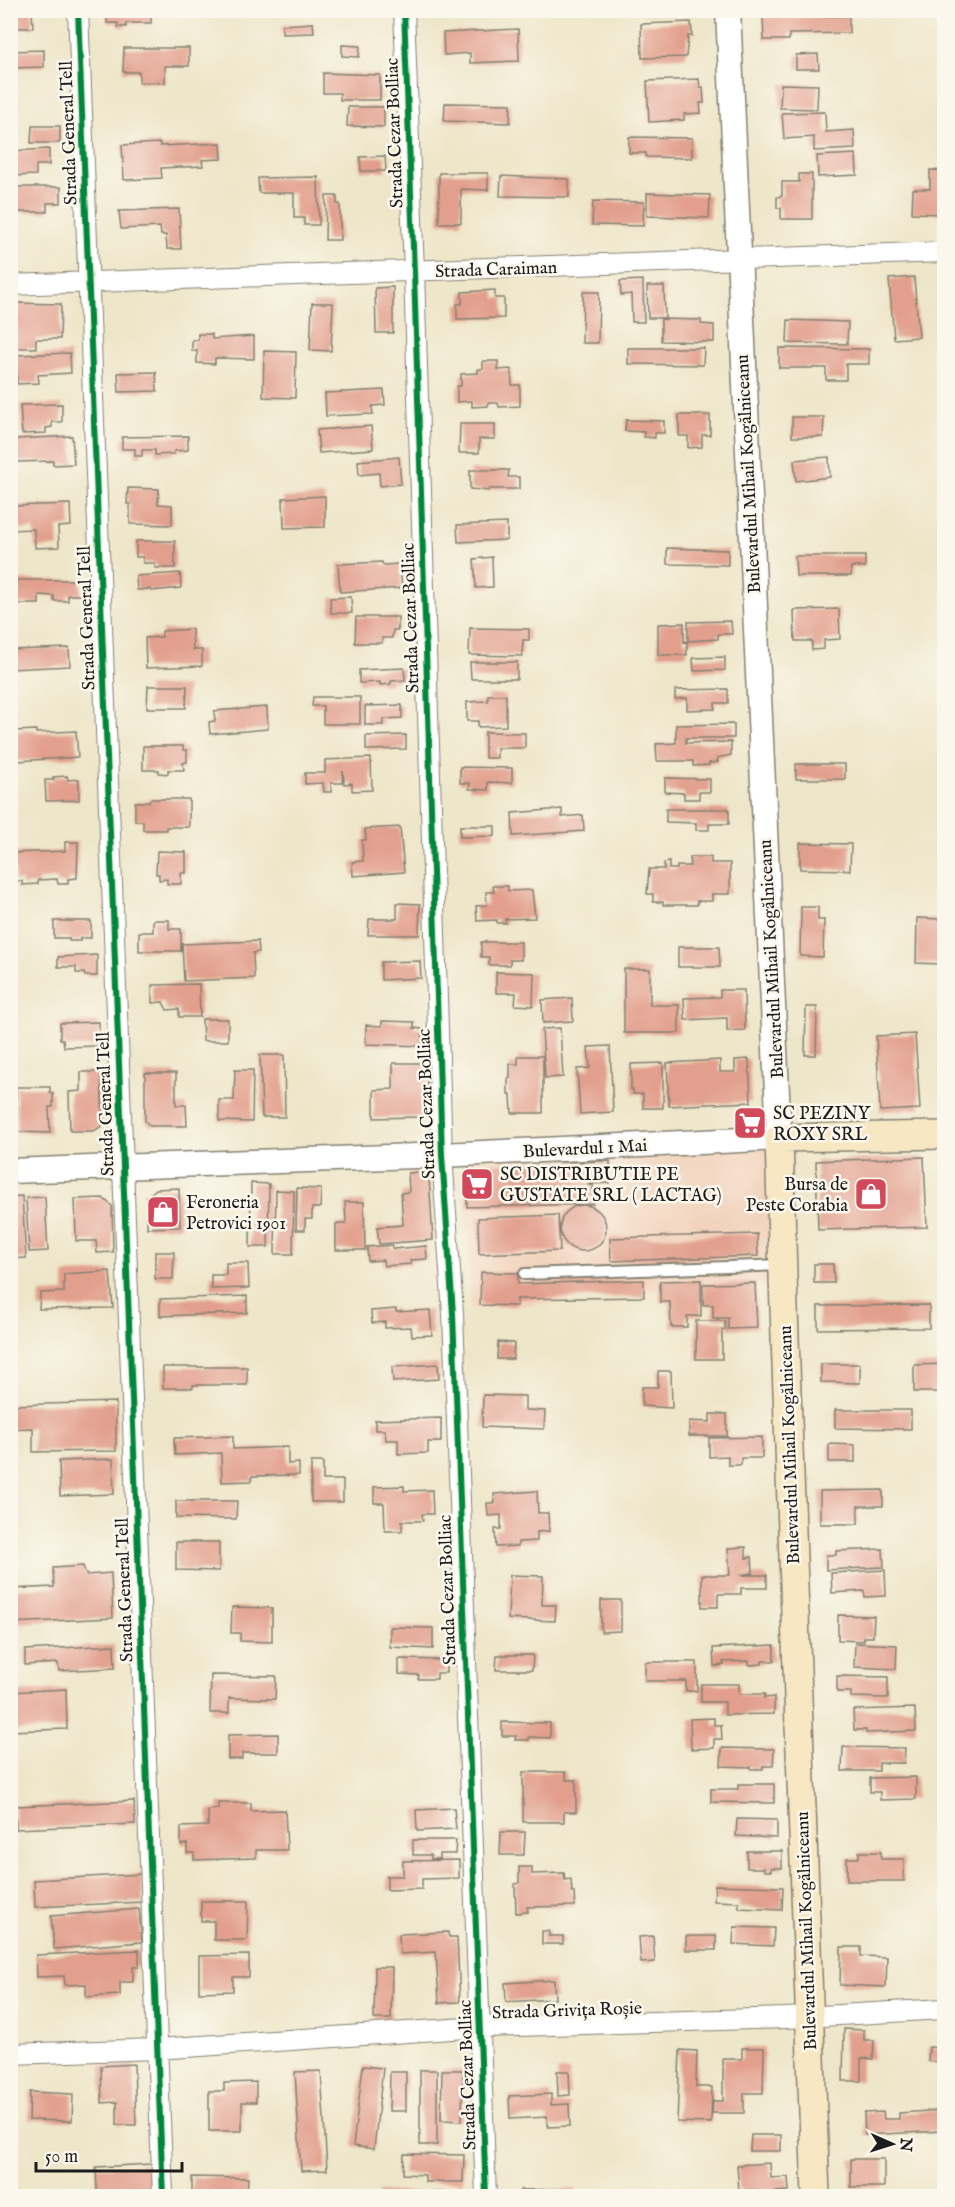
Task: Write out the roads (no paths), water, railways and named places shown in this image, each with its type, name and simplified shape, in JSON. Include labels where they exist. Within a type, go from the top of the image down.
[{"type":"main road","name":"Bulevardul 1 Mai","points":[[780,1138],[945,1136]]},
{"type":"main road","name":"Bulevardul Mihail Kogălniceanu","points":[[780,1138],[816,2196]]},
{"type":"street","name":"Strada General Tell","points":[[78,10],[163,2196]]},
{"type":"street","name":"Strada Cezar Bolliac","points":[[404,10],[442,1155],[453,1314],[486,2196]]},
{"type":"street","name":"Bulevardul Mihail Kogălniceanu","points":[[728,10],[780,1138]]},
{"type":"street","name":"Strada Caraiman","points":[[10,285],[945,252]]},
{"type":"street","name":"Bulevardul 1 Mai","points":[[10,1171],[442,1155],[780,1138]]},
{"type":"street","name":"Strada Grivița Roșie","points":[[10,2054],[157,2049],[481,2027],[945,2009]]},
{"type":"lane","points":[[525,1274],[783,1265]]},
{"type":"place","name":"SC PEZINY ROXY SRL","points":[[750,1123]]},
{"type":"place","name":"SC DISTRIBUTIE PE GUSTATE SRL ( LACTAG)","points":[[477,1184]]},
{"type":"place","name":"Bursa de Peste Corabia","points":[[871,1194]]},
{"type":"place","name":"Feroneria Petrovici 1901","points":[[163,1212]]}]
